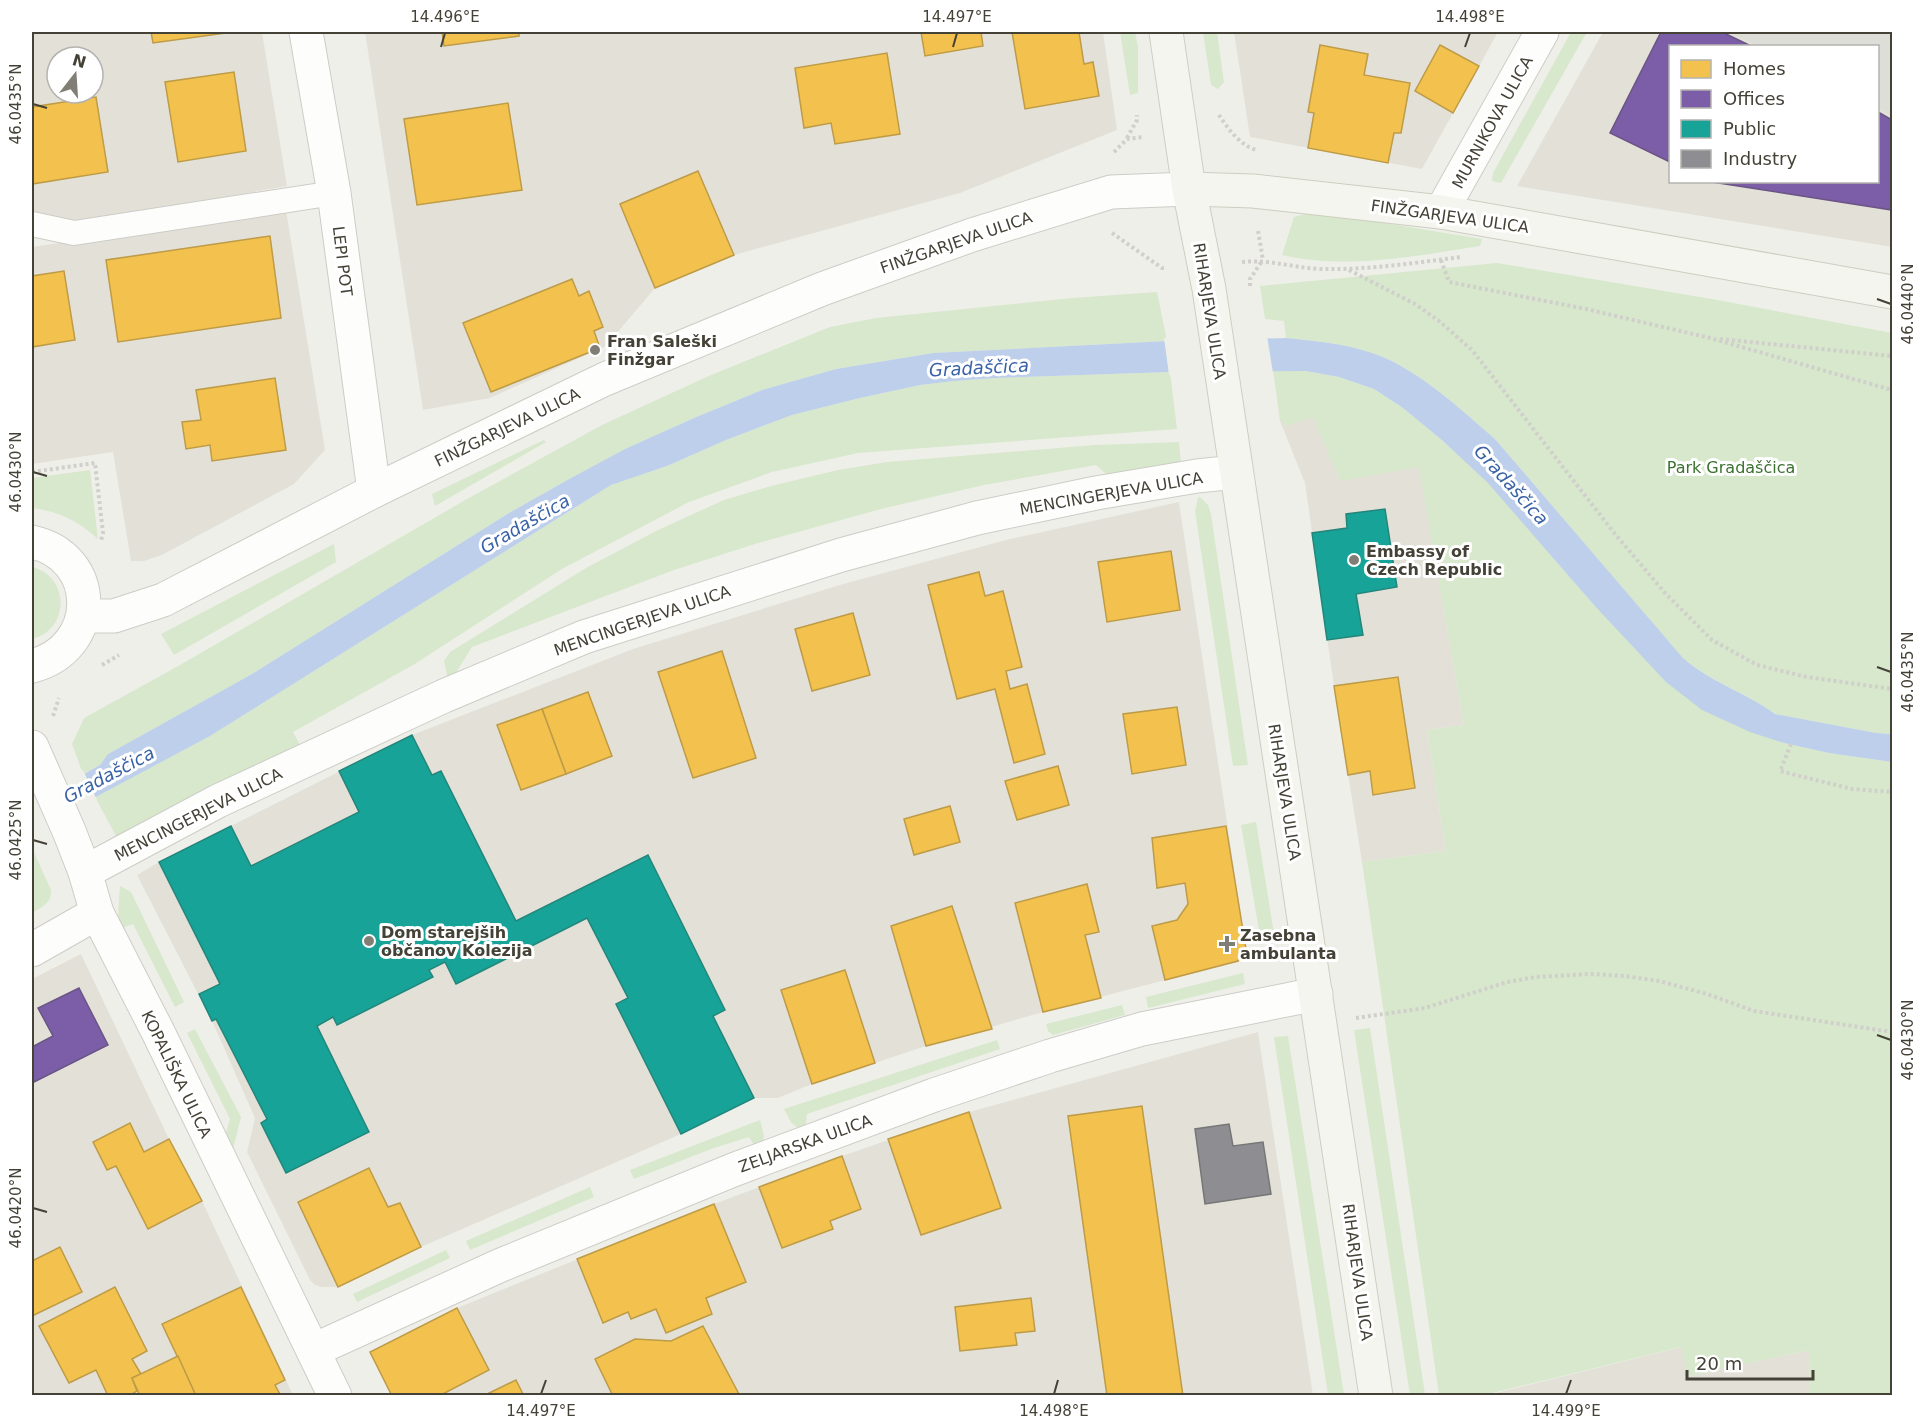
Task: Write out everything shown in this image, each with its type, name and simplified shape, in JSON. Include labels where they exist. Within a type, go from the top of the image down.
[{"type":"street","name":"LEPI POT","points":[[306,32],[334,193],[374,491]]},
{"type":"street","name":"RIHARJEVA ULICA","points":[[1166,32],[1319,1009],[1376,1395]]},
{"type":"street","name":"MURNIKOVA ULICA","points":[[1441,212],[1542,32]]},
{"type":"street","name":"FINŽGARJEVA ULICA","points":[[83,616],[114,615],[163,600],[374,491],[605,379],[822,289],[972,235],[1111,192],[1189,189],[1253,191],[1441,212],[1893,292]]},
{"type":"street","name":"MENCINGERJEVA ULICA","points":[[85,872],[229,796],[444,696],[584,637],[841,555],[977,518],[1096,493],[1197,476],[1236,472]]},
{"type":"street","points":[[32,542],[52,550],[68,562],[79,578],[84,597],[83,616],[70,644],[52,658],[32,666]]},
{"type":"street","name":"KOPALIŠKA ULICA","points":[[32,747],[69,831],[85,872],[97,913],[158,1032],[335,1395]]},
{"type":"street","points":[[32,950],[97,913]]},
{"type":"street","name":"ZELJARSKA ULICA","points":[[314,1350],[501,1264],[733,1170],[933,1095],[1050,1056],[1142,1029],[1319,1009]]},
{"type":"lane","points":[[32,224],[74,233],[334,193]]},
{"type":"path","points":[[1126,138],[1137,120],[1136,111]]},
{"type":"path","points":[[1108,231],[1162,268],[1206,277],[1263,260],[1250,279],[1250,287]]},
{"type":"path","points":[[1441,260],[1449,282],[1586,309],[1710,338],[1893,390]]},
{"type":"path","points":[[1348,270],[1415,304],[1439,321],[1472,350],[1615,534],[1665,593],[1712,640],[1757,665],[1807,677],[1893,689]]},
{"type":"path","points":[[1710,338],[1893,356]]},
{"type":"path","points":[[32,472],[94,463],[103,533],[100,544]]},
{"type":"path","points":[[1791,744],[1780,771],[1852,789],[1893,792]]},
{"type":"path","points":[[1319,1009],[1425,1008],[1507,982],[1561,975],[1625,976],[1659,981],[1707,994],[1754,1011],[1893,1032]]},
{"type":"shaded area","points":[[32,32],[262,32],[287,186],[86,221],[32,216]]},
{"type":"shaded area","points":[[365,32],[1103,32],[1117,130],[960,193],[734,255],[655,288],[606,346],[490,398],[423,410]]},
{"type":"shaded area","points":[[1234,32],[1498,32],[1422,169],[1250,137]]},
{"type":"shaded area","points":[[1603,32],[1892,32],[1892,247],[1517,186]]},
{"type":"shaded area","points":[[1729,32],[1892,32],[1892,116],[1879,109],[1879,45],[1756,45]]},
{"type":"shaded area","points":[[286,210],[325,450],[294,484],[162,555],[144,561],[131,561],[113,452],[32,464],[32,247]]},
{"type":"shaded area","points":[[1313,416],[1340,481],[1419,466],[1464,725],[1427,730],[1446,851],[1362,862],[1305,483],[1280,421],[1283,420],[1285,426]]},
{"type":"shaded area","points":[[1179,502],[1246,949],[1238,961],[1043,1012],[926,1046],[812,1084],[778,1098],[754,1098],[681,1134],[421,1247],[338,1287],[321,1287],[310,1280],[247,1152],[255,1118],[212,1021],[137,875],[412,735],[633,649],[843,584],[1006,540]]},
{"type":"shaded area","points":[[81,954],[169,1139],[202,1201],[293,1395],[32,1396],[32,979]]},
{"type":"shaded area","points":[[1258,1032],[1313,1395],[392,1396],[370,1352],[457,1308],[714,1204],[842,1156],[969,1112]]},
{"type":"shaded area","points":[[1682,1347],[1688,1376],[1810,1350],[1809,1395],[1484,1396]]},
{"type":"green space","points":[[1120,32],[1135,32],[1138,47],[1138,93],[1130,95]]},
{"type":"green space","points":[[1203,32],[1217,32],[1224,82],[1218,89],[1211,85]]},
{"type":"green space","points":[[1571,32],[1587,32],[1501,183],[1492,181],[1493,173]]},
{"type":"green space","points":[[1309,213],[1329,214],[1482,239],[1480,246],[1381,260],[1331,261],[1282,255],[1294,217]]},
{"type":"green space","name":"Park Gradaščica","points":[[1497,263],[1712,299],[1892,333],[1892,734],[1775,714],[1694,667],[1683,658],[1495,439],[1436,389],[1386,358],[1349,346],[1286,338],[1284,321],[1265,319],[1260,286]]},
{"type":"green space","points":[[1157,292],[1167,341],[933,353],[836,369],[762,390],[694,418],[625,449],[509,513],[252,674],[108,754],[100,765],[83,774],[72,744],[84,718],[467,499],[602,425],[711,375],[830,327],[876,318]]},
{"type":"green space","points":[[1273,370],[1306,371],[1339,377],[1374,389],[1403,408],[1489,483],[1594,605],[1784,743],[1829,753],[1892,762],[1892,1395],[1809,1395],[1810,1350],[1688,1376],[1681,1347],[1484,1395],[1439,1395],[1362,862],[1446,851],[1427,730],[1464,725],[1419,467],[1340,481],[1313,417],[1285,426],[1283,421],[1280,421]]},
{"type":"green space","points":[[1170,372],[1177,429],[858,453],[772,472],[689,502],[562,569],[413,665],[293,732],[301,747],[116,836],[95,797],[210,736],[611,485],[667,466],[792,415],[920,385],[996,378]]},
{"type":"green space","points":[[544,440],[546,442],[435,506],[432,494]]},
{"type":"green space","points":[[1179,442],[1181,463],[1112,479],[1096,465],[984,485],[881,509],[758,543],[674,570],[472,647],[455,674],[448,679],[444,661],[450,652],[586,568],[658,530],[724,500],[838,470],[887,462],[1095,445]]},
{"type":"green space","points":[[90,470],[98,539],[68,518],[32,508],[32,478]]},
{"type":"green space","points":[[1200,497],[1208,505],[1211,514],[1248,765],[1233,766],[1195,511]]},
{"type":"green space","points":[[334,544],[336,562],[174,655],[161,634]]},
{"type":"green space","points":[[32,567],[44,572],[53,581],[59,591],[60,603],[59,615],[53,625],[44,634],[32,639]]},
{"type":"green space","points":[[1256,822],[1275,940],[1261,942],[1241,825]]},
{"type":"green space","points":[[32,848],[51,894],[43,907],[32,913]]},
{"type":"green space","points":[[120,886],[131,892],[184,1002],[175,1007],[133,924],[122,928],[118,916]]},
{"type":"green space","points":[[1243,973],[1245,984],[1148,1008],[1146,997]]},
{"type":"green space","points":[[1122,1005],[1125,1015],[1053,1035],[1048,1031],[1046,1024]]},
{"type":"green space","points":[[1370,1028],[1425,1395],[1410,1395],[1354,1030]]},
{"type":"green space","points":[[195,1029],[241,1117],[233,1149],[225,1136],[230,1119],[187,1033]]},
{"type":"green space","points":[[1288,1036],[1344,1395],[1328,1395],[1274,1037]]},
{"type":"green space","points":[[997,1040],[1000,1049],[807,1114],[806,1125],[798,1128],[791,1122],[784,1109]]},
{"type":"green space","points":[[760,1120],[763,1141],[754,1145],[749,1137],[634,1179],[630,1170]]},
{"type":"green space","points":[[590,1187],[594,1197],[470,1250],[466,1241]]},
{"type":"green space","points":[[446,1250],[450,1258],[357,1302],[353,1294]]},
{"type":"water","name":"Gradaščica","points":[[1286,338],[1328,343],[1369,352],[1403,367],[1436,389],[1495,439],[1683,658],[1694,667],[1775,714],[1892,734],[1892,762],[1829,753],[1784,743],[1750,732],[1702,710],[1666,682],[1594,605],[1488,483],[1403,408],[1374,389],[1339,377],[1306,371],[1170,372],[996,378],[920,385],[792,415],[667,466],[611,485],[210,736],[32,831],[32,803],[100,765],[108,754],[252,674],[509,513],[571,478],[625,449],[762,390],[836,369],[933,353],[1167,341]]},
{"type":"pier","points":[[1267,336],[1273,373],[1169,375],[1164,338]]},
{"type":"pier","points":[[83,770],[97,800],[32,834],[32,799]]},
{"type":"building: Homes","points":[[151,32],[225,32],[226,33],[153,43]]},
{"type":"building: Homes","points":[[442,32],[519,32],[519,36],[444,46]]},
{"type":"building: Homes","points":[[921,32],[981,32],[983,46],[925,56]]},
{"type":"building: Homes","points":[[1012,32],[1079,32],[1084,64],[1093,62],[1099,96],[1025,109]]},
{"type":"building: Homes","points":[[1320,45],[1368,54],[1364,75],[1410,83],[1401,133],[1394,133],[1388,163],[1308,148],[1314,113],[1308,112]]},
{"type":"building: Homes","points":[[1440,45],[1479,66],[1453,113],[1415,91]]},
{"type":"building: Homes","points":[[887,53],[900,134],[835,144],[831,123],[804,128],[795,68]]},
{"type":"building: Homes","points":[[234,72],[246,151],[178,162],[165,82]]},
{"type":"building: Homes","points":[[508,103],[522,190],[417,205],[404,119]]},
{"type":"building: Homes","points":[[97,105],[108,172],[32,184],[32,107]]},
{"type":"building: Homes","points":[[698,171],[734,255],[655,288],[620,204]]},
{"type":"building: Homes","points":[[270,236],[281,318],[118,342],[106,260]]},
{"type":"building: Homes","points":[[64,271],[75,340],[32,347],[32,276]]},
{"type":"building: Homes","points":[[572,279],[579,296],[589,291],[603,327],[594,331],[600,348],[491,392],[463,323]]},
{"type":"building: Homes","points":[[275,378],[286,450],[212,461],[210,445],[186,449],[182,422],[201,420],[196,390]]},
{"type":"building: Homes","points":[[1171,551],[1180,610],[1107,622],[1098,562]]},
{"type":"building: Homes","points":[[979,572],[985,596],[1003,591],[1022,667],[1006,671],[1010,689],[1027,684],[1045,754],[1014,763],[995,689],[957,699],[928,585]]},
{"type":"building: Homes","points":[[853,613],[870,675],[812,691],[795,629]]},
{"type":"building: Homes","points":[[722,651],[756,758],[693,778],[658,672]]},
{"type":"building: Homes","points":[[1398,677],[1415,788],[1373,795],[1370,771],[1348,775],[1334,686]]},
{"type":"building: Homes","points":[[588,692],[612,756],[566,774],[542,709]]},
{"type":"building: Homes","points":[[1177,707],[1186,765],[1132,774],[1123,714]]},
{"type":"building: Homes","points":[[542,709],[566,774],[521,790],[497,725]]},
{"type":"building: Homes","points":[[1058,766],[1069,805],[1017,820],[1005,781]]},
{"type":"building: Homes","points":[[950,806],[960,842],[914,855],[904,819]]},
{"type":"building: Homes","points":[[1226,826],[1246,949],[1238,961],[1165,980],[1152,926],[1177,920],[1188,904],[1185,883],[1157,888],[1152,838]]},
{"type":"building: Homes","points":[[1087,884],[1099,932],[1085,935],[1101,998],[1043,1012],[1015,903]]},
{"type":"building: Homes","points":[[952,906],[992,1029],[926,1046],[891,926]]},
{"type":"building: Homes","points":[[845,970],[875,1063],[812,1084],[781,990]]},
{"type":"building: Homes","points":[[1142,1106],[1183,1396],[1107,1396],[1068,1116]]},
{"type":"building: Homes","points":[[969,1112],[1001,1208],[921,1235],[888,1139]]},
{"type":"building: Homes","points":[[130,1123],[144,1152],[169,1139],[202,1201],[148,1229],[116,1166],[107,1170],[93,1142]]},
{"type":"building: Homes","points":[[842,1156],[861,1209],[830,1221],[833,1229],[782,1248],[759,1187]]},
{"type":"building: Homes","points":[[369,1168],[388,1207],[400,1203],[421,1247],[338,1287],[298,1202]]},
{"type":"building: Homes","points":[[714,1204],[746,1282],[706,1298],[712,1314],[666,1333],[656,1309],[631,1319],[628,1312],[603,1323],[577,1259]]},
{"type":"building: Homes","points":[[60,1247],[82,1292],[32,1316],[32,1261]]},
{"type":"building: Homes","points":[[115,1287],[147,1351],[132,1359],[141,1374],[132,1378],[137,1391],[129,1396],[108,1396],[96,1370],[69,1383],[39,1326]]},
{"type":"building: Homes","points":[[241,1287],[285,1380],[275,1385],[281,1396],[196,1396],[162,1324]]},
{"type":"building: Homes","points":[[1031,1298],[1035,1331],[1015,1333],[1017,1345],[960,1351],[955,1307]]},
{"type":"building: Homes","points":[[457,1308],[489,1370],[439,1396],[392,1396],[370,1352]]},
{"type":"building: Homes","points":[[703,1326],[740,1396],[613,1396],[595,1359],[635,1339],[671,1341]]},
{"type":"building: Homes","points":[[178,1356],[196,1396],[140,1396],[132,1378]]},
{"type":"building: Homes","points":[[516,1380],[524,1396],[483,1396]]},
{"type":"building: Offices","points":[[1661,32],[1722,32],[1749,45],[1669,45],[1669,162],[1610,133]]},
{"type":"building: Offices","points":[[1879,113],[1892,120],[1892,210],[1718,183],[1879,183]]},
{"type":"building: Offices","points":[[79,988],[108,1045],[32,1083],[32,1047],[53,1036],[38,1008]]},
{"type":"building: Public","name":"Embassy of Czech Republic","points":[[1385,509],[1397,587],[1356,594],[1363,635],[1327,640],[1312,533],[1347,528],[1346,514]]},
{"type":"building: Public","name":"Dom starejših občanov Kolezija","points":[[412,735],[432,775],[441,771],[516,921],[648,855],[725,1010],[713,1016],[754,1098],[681,1134],[616,1004],[628,998],[587,918],[456,984],[445,962],[429,970],[433,977],[337,1025],[333,1017],[317,1026],[369,1132],[286,1173],[261,1123],[267,1119],[216,1019],[212,1021],[199,994],[220,984],[159,862],[231,826],[251,866],[359,812],[339,771]]},
{"type":"building: Industry","points":[[1229,1124],[1233,1146],[1263,1142],[1271,1194],[1205,1204],[1195,1129]]},
{"type":"place","name":"Fran Saleški Finžgar","points":[[595,350]]},
{"type":"place","name":"Embassy of Czech Republic","points":[[1354,560]]},
{"type":"place","name":"Dom starejših občanov Kolezija","points":[[369,941]]},
{"type":"place","name":"Zasebna ambulanta","points":[[1227,944]]}]
